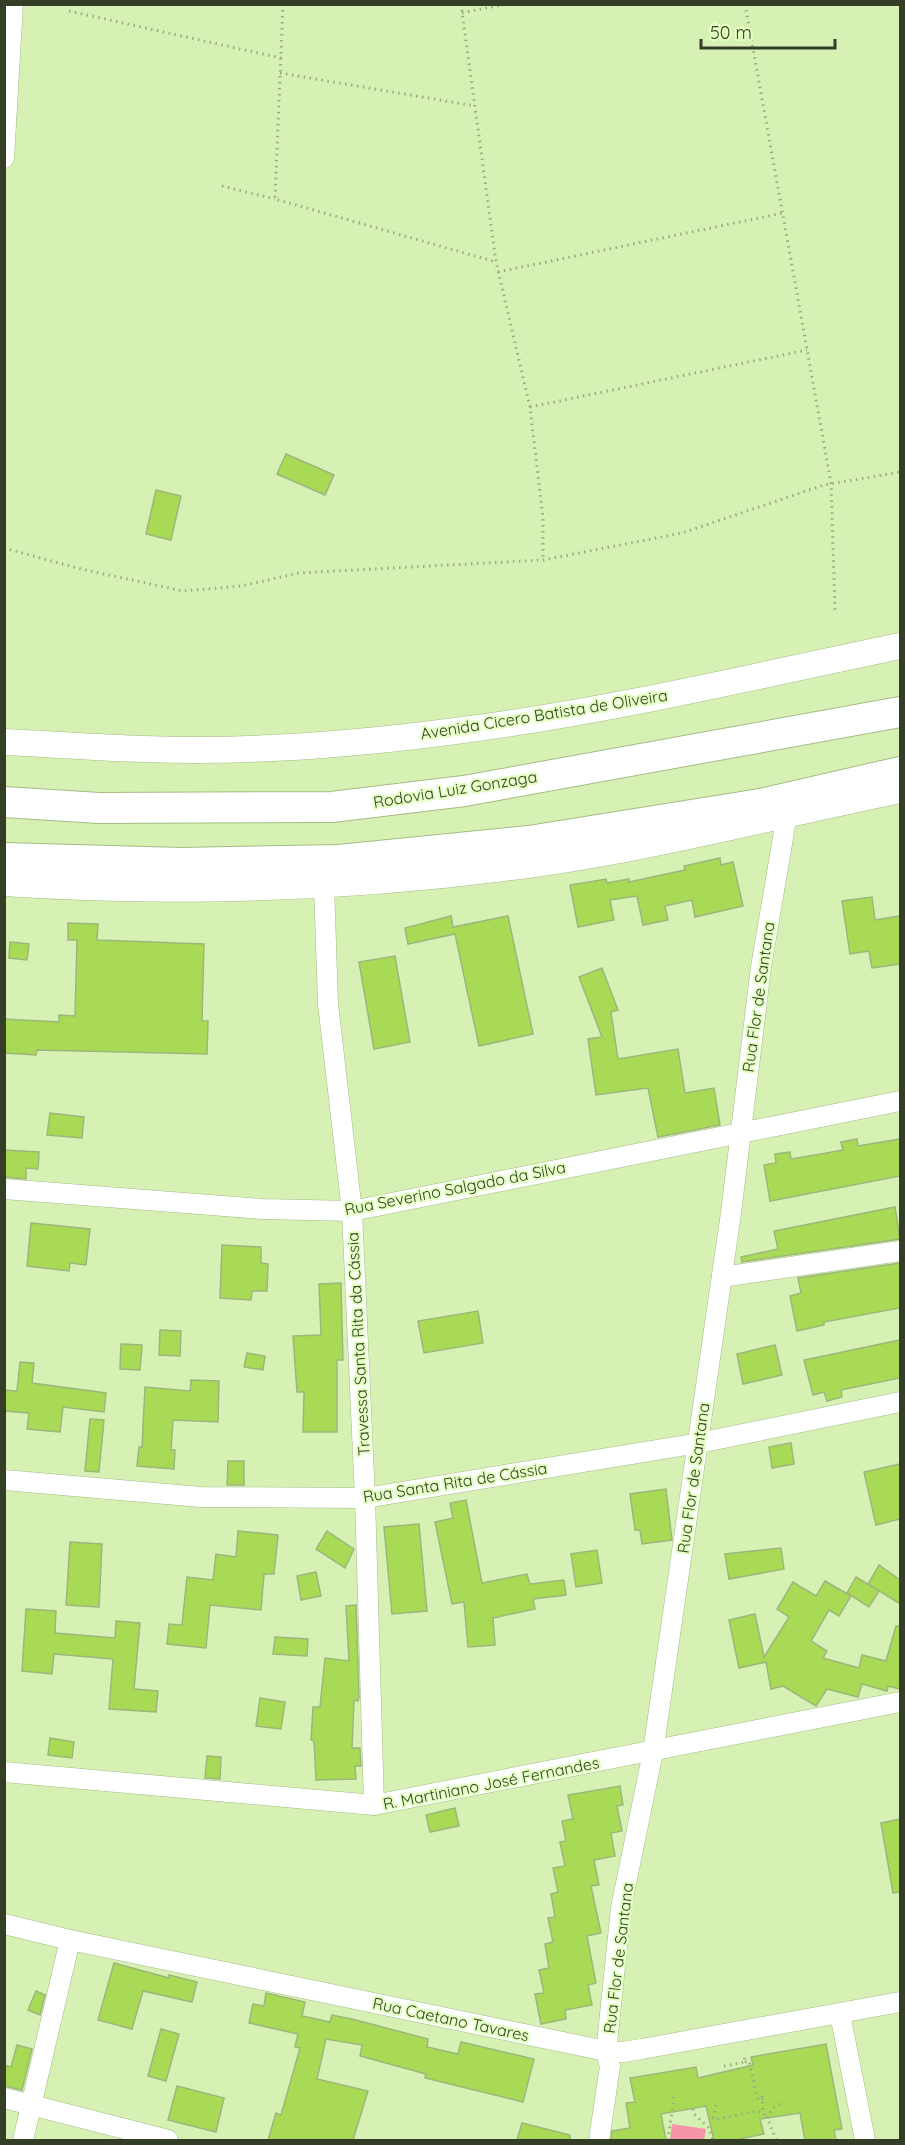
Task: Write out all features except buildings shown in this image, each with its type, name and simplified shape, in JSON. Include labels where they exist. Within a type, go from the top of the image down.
[{"type":"highway","name":"Rodovia Luiz Gonzaga","points":[[4,802],[99,808],[332,807],[464,791],[900,712]]},
{"type":"highway","points":[[4,858],[181,863],[339,860],[552,837],[760,804],[900,772]]},
{"type":"main road","name":"Avenida Cicero Batista de Oliveira","points":[[4,742],[147,749],[241,748],[351,742],[452,731],[557,715],[900,646]]},
{"type":"main road","points":[[4,884],[93,889],[206,890],[324,885],[505,868],[648,843],[900,790]]},
{"type":"street","points":[[4,158],[8,38],[13,4]]},
{"type":"street","name":"Rua Flor de Santana","points":[[599,2140],[610,2066],[606,2051],[621,1908],[653,1752],[722,1277],[760,967],[787,814]]},
{"type":"street","name":"Travessa Santa Rita da Cássia","points":[[324,885],[328,1004],[352,1211],[365,1498],[374,1805]]},
{"type":"street","name":"Rua Severino Salgado da Silva","points":[[4,1189],[262,1209],[352,1211],[741,1131],[900,1101]]},
{"type":"street","points":[[722,1277],[900,1251]]},
{"type":"street","name":"Rua Santa Rita de Cássia","points":[[4,1480],[201,1497],[365,1498],[699,1443],[900,1402]]},
{"type":"street","name":"R. Martiniano José Fernandes","points":[[4,1772],[374,1805],[900,1702]]},
{"type":"street","name":"Rua Caetano Tavares","points":[[4,1924],[70,1941],[606,2051],[623,2052],[900,2002]]},
{"type":"street","points":[[23,2140],[29,2104],[70,1941]]},
{"type":"street","points":[[840,2014],[865,2140]]},
{"type":"street","points":[[4,2098],[168,2140]]},
{"type":"path","points":[[275,199],[283,4]]},
{"type":"path","points":[[461,4],[496,262],[530,407],[543,518],[543,560]]},
{"type":"path","points":[[462,13],[506,4]]},
{"type":"path","points":[[745,4],[831,483],[835,609]]},
{"type":"path","points":[[69,12],[280,58]]},
{"type":"path","points":[[280,73],[475,106]]},
{"type":"path","points":[[222,186],[496,262]]},
{"type":"path","points":[[498,272],[783,213]]},
{"type":"path","points":[[530,407],[807,350]]},
{"type":"path","points":[[4,548],[81,569],[183,591],[241,586],[299,573],[543,560],[682,533],[831,483],[900,472]]},
{"type":"path","points":[[744,2053],[745,2062]]},
{"type":"path","points":[[724,2066],[736,2066],[749,2061],[758,2100],[763,2098],[763,2113]]},
{"type":"path","points":[[668,2140],[674,2097]]},
{"type":"path","points":[[767,2117],[775,2106],[783,2103]]},
{"type":"path","points":[[716,2105],[713,2118],[717,2119],[757,2111],[763,2113],[767,2117],[776,2140]]},
{"type":"path","points":[[693,2109],[693,2113],[711,2131],[712,2140]]},
{"type":"shaded area","points":[[672,2124],[706,2129],[704,2140],[670,2140]]}]
